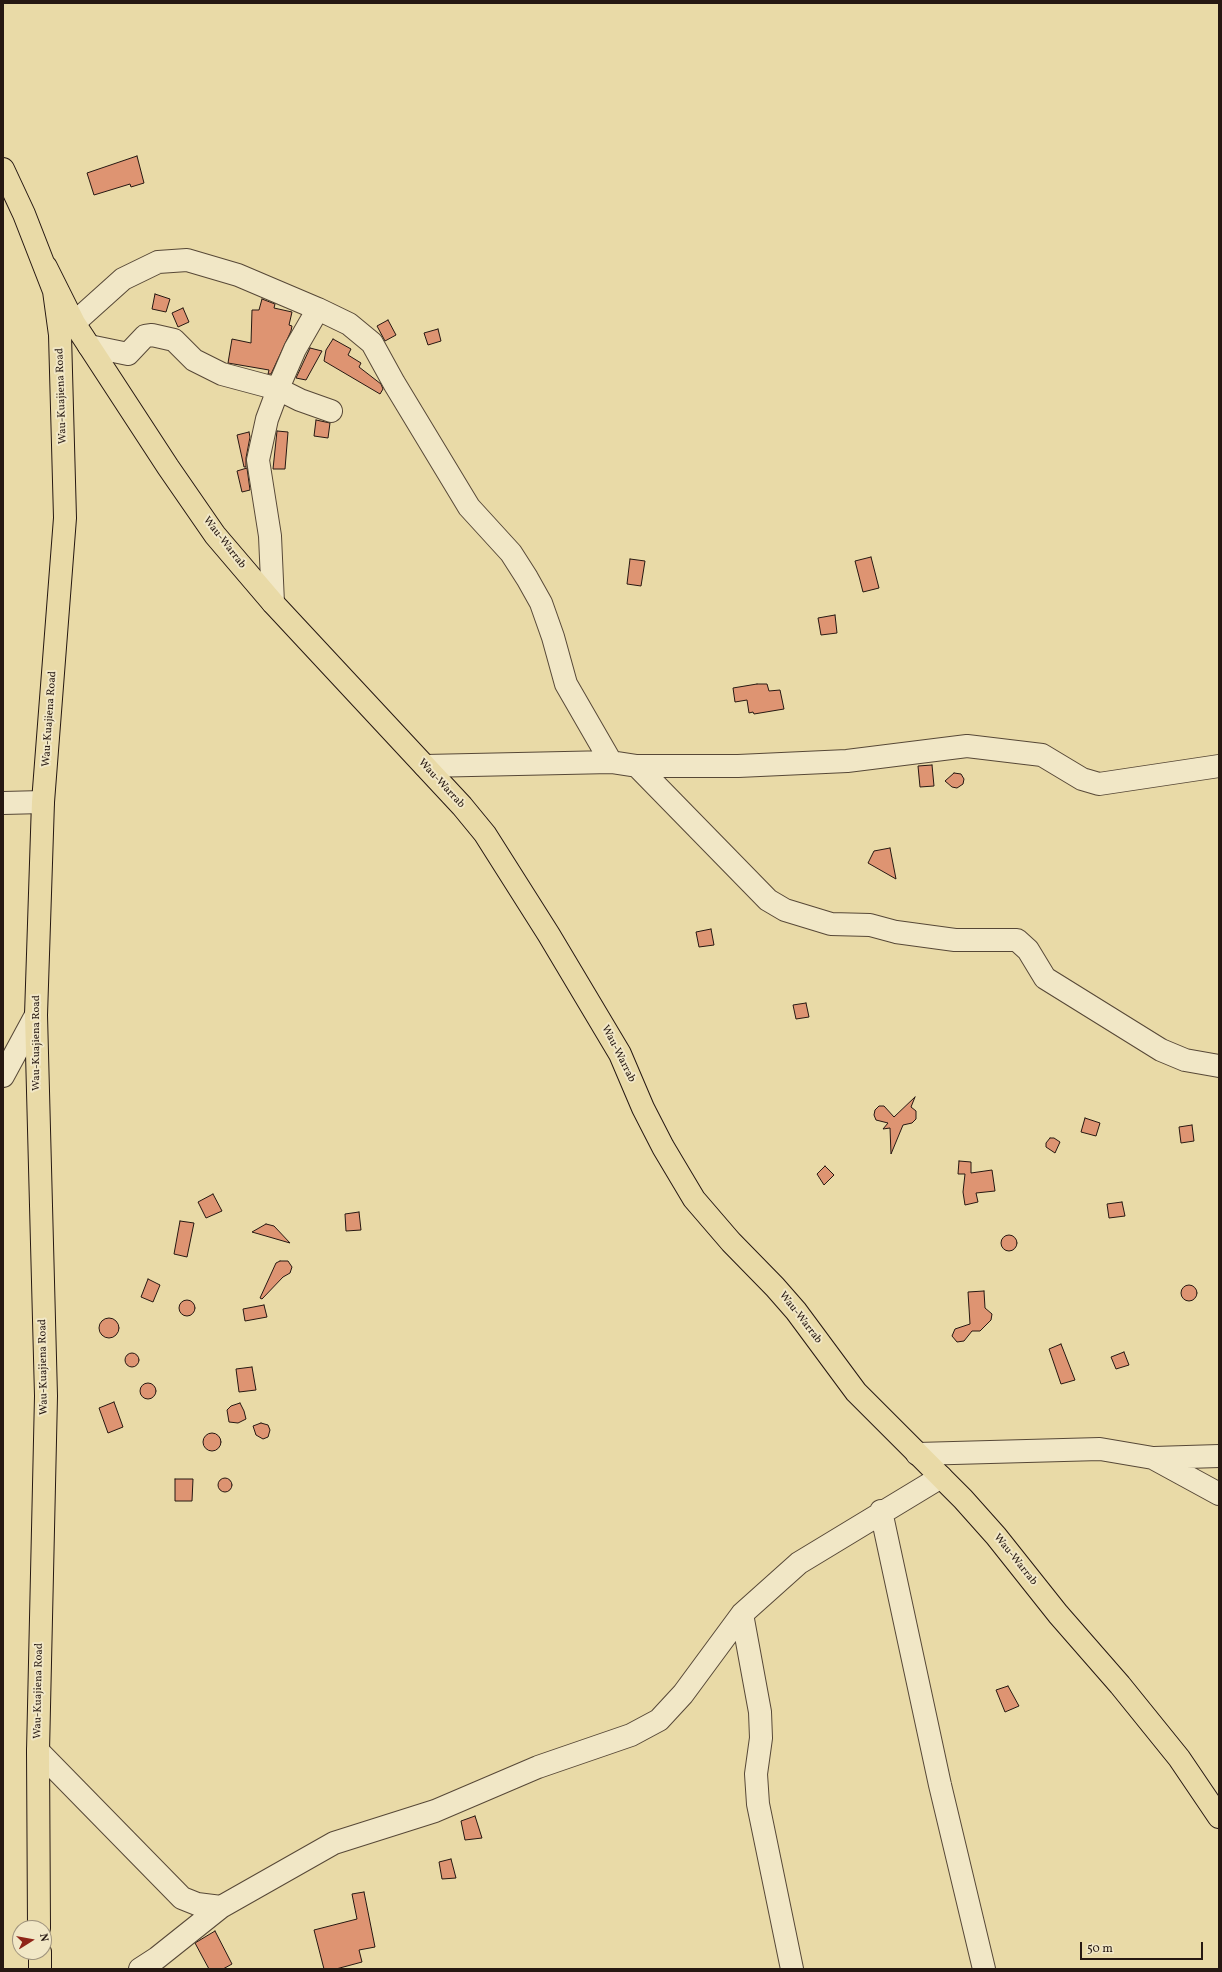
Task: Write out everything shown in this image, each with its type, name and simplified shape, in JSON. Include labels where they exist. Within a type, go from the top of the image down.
[{"type":"main road","name":"Wau-Kuajiena Road","points":[[3,169],[24,214],[46,267],[54,291],[60,335],[65,518],[43,802],[36,1015],[46,1396],[38,1751],[39,1920]]},
{"type":"main road","name":"Wau-Warrab","points":[[46,267],[74,323],[168,467],[215,534],[273,603],[425,766],[485,834],[512,875],[620,1054],[643,1108],[663,1147],[694,1199],[731,1242],[796,1311],[856,1392],[941,1477],[996,1536],[1058,1614],[1120,1685],[1179,1758],[1219,1817]]},
{"type":"street","points":[[74,323],[123,279],[158,262],[187,260],[238,275],[318,308],[349,324],[372,343],[394,383],[469,507],[511,553],[541,603],[553,637],[566,684],[611,762]]},
{"type":"street","points":[[273,603],[270,536],[258,460],[267,419],[278,389],[296,348],[318,308]]},
{"type":"street","points":[[89,346],[128,354],[145,336],[152,335],[174,340],[194,360],[222,374],[278,389],[300,400],[331,410]]},
{"type":"street","points":[[425,766],[611,762],[637,766],[738,766],[848,761],[967,746],[1042,755],[1082,779],[1099,784],[1219,766]]},
{"type":"street","points":[[637,766],[768,900],[786,910],[831,924],[870,924],[896,932],[955,940],[1017,940],[1028,950],[1045,978],[1161,1050],[1185,1060],[1219,1066]]},
{"type":"street","points":[[3,803],[43,802]]},
{"type":"street","points":[[3,1076],[36,1015]]},
{"type":"street","points":[[917,1454],[1100,1449],[1153,1458],[1219,1456]]},
{"type":"street","points":[[1153,1458],[1219,1494]]},
{"type":"street","points":[[140,1969],[157,1958],[221,1907],[334,1843],[435,1811],[538,1767],[631,1735],[659,1720],[683,1694],[742,1614],[799,1563],[881,1511],[941,1477]]},
{"type":"street","points":[[881,1511],[940,1784],[984,1969]]},
{"type":"street","points":[[742,1614],[760,1712],[761,1738],[756,1774],[758,1804],[792,1969]]},
{"type":"street","points":[[38,1751],[182,1898],[197,1904],[221,1907]]},
{"type":"building","points":[[137,156],[144,183],[131,187],[130,184],[94,195],[87,173]]},
{"type":"building","points":[[155,294],[170,299],[166,312],[152,309]]},
{"type":"building","points":[[262,299],[275,304],[274,308],[292,312],[289,325],[292,326],[291,331],[271,374],[268,374],[269,370],[228,363],[232,339],[251,343],[252,310],[259,310]]},
{"type":"building","points":[[183,308],[189,322],[178,327],[172,313]]},
{"type":"building","points":[[388,320],[396,335],[385,341],[377,326]]},
{"type":"building","points":[[438,329],[441,341],[428,345],[424,333]]},
{"type":"building","points":[[333,339],[351,349],[348,355],[361,363],[359,367],[381,384],[383,389],[380,394],[324,361],[326,350]]},
{"type":"building","points":[[310,348],[322,351],[306,380],[296,378]]},
{"type":"building","points":[[316,420],[330,423],[328,438],[314,436]]},
{"type":"building","points":[[277,431],[288,432],[285,469],[273,469]]},
{"type":"building","points":[[249,432],[250,437],[246,467],[244,467],[237,435]]},
{"type":"building","points":[[247,468],[250,490],[242,492],[237,471]]},
{"type":"building","points":[[871,557],[879,588],[863,592],[855,561]]},
{"type":"building","points":[[630,559],[645,561],[641,586],[627,584]]},
{"type":"building","points":[[835,615],[837,633],[821,635],[818,618]]},
{"type":"building","points":[[767,684],[769,691],[780,690],[784,709],[754,714],[753,712],[749,713],[747,700],[735,702],[733,688]]},
{"type":"building","points":[[932,765],[934,786],[920,787],[918,766]]},
{"type":"building","points":[[954,773],[961,774],[964,779],[963,784],[957,788],[952,787],[945,781]]},
{"type":"building","points":[[890,848],[896,879],[868,863],[874,851]]},
{"type":"building","points":[[711,929],[714,945],[699,947],[696,932]]},
{"type":"building","points":[[806,1003],[809,1017],[796,1019],[793,1005]]},
{"type":"building","points":[[915,1097],[911,1107],[916,1111],[916,1119],[912,1123],[903,1125],[891,1154],[890,1128],[883,1129],[888,1123],[876,1120],[874,1115],[875,1110],[879,1106],[884,1106],[894,1117]]},
{"type":"building","points":[[1085,1118],[1100,1123],[1096,1136],[1081,1132]]},
{"type":"building","points":[[1192,1125],[1194,1141],[1181,1143],[1179,1127]]},
{"type":"building","points":[[1050,1138],[1054,1138],[1060,1142],[1055,1153],[1046,1147],[1046,1143]]},
{"type":"building","points":[[959,1161],[971,1162],[971,1173],[992,1170],[995,1191],[976,1193],[978,1202],[965,1205],[963,1192],[965,1174],[958,1174]]},
{"type":"building","points":[[825,1166],[834,1175],[824,1185],[817,1174]]},
{"type":"building","points":[[213,1194],[222,1211],[206,1218],[198,1202]]},
{"type":"building","points":[[1122,1202],[1125,1216],[1109,1218],[1107,1204]]},
{"type":"building","points":[[359,1212],[361,1230],[346,1231],[345,1214]]},
{"type":"building","points":[[180,1221],[194,1223],[187,1257],[174,1254]]},
{"type":"building","points":[[266,1224],[274,1226],[290,1243],[252,1232]]},
{"type":"building","points":[[1009,1235],[1015,1237],[1017,1243],[1015,1249],[1009,1251],[1003,1249],[1001,1243],[1003,1237]]},
{"type":"building","points":[[280,1261],[288,1261],[292,1267],[290,1273],[283,1277],[262,1299],[260,1298],[276,1263]]},
{"type":"building","points":[[148,1279],[160,1285],[153,1302],[141,1297]]},
{"type":"building","points":[[1186,1285],[1192,1285],[1197,1290],[1195,1299],[1192,1301],[1186,1301],[1181,1296],[1181,1290]]},
{"type":"building","points":[[984,1291],[985,1308],[992,1314],[991,1320],[980,1331],[972,1331],[964,1341],[957,1342],[952,1336],[955,1329],[970,1324],[968,1292]]},
{"type":"building","points":[[184,1300],[190,1300],[195,1305],[193,1314],[190,1316],[184,1316],[179,1311],[179,1305]]},
{"type":"building","points":[[264,1305],[267,1317],[245,1321],[243,1309]]},
{"type":"building","points":[[105,1318],[113,1318],[119,1324],[119,1332],[113,1338],[105,1338],[99,1332],[99,1324]]},
{"type":"building","points":[[1061,1344],[1075,1380],[1061,1384],[1049,1349]]},
{"type":"building","points":[[1124,1352],[1129,1365],[1116,1369],[1111,1357]]},
{"type":"building","points":[[132,1353],[137,1355],[139,1360],[137,1365],[132,1367],[127,1365],[125,1360],[127,1355]]},
{"type":"building","points":[[252,1367],[256,1390],[239,1392],[236,1369]]},
{"type":"building","points":[[148,1383],[154,1385],[156,1391],[154,1397],[148,1399],[142,1397],[140,1391],[142,1385]]},
{"type":"building","points":[[114,1402],[123,1427],[108,1433],[99,1408]]},
{"type":"building","points":[[240,1403],[246,1419],[238,1423],[229,1422],[227,1410],[231,1406]]},
{"type":"building","points":[[261,1423],[268,1425],[270,1430],[268,1437],[263,1439],[256,1435],[253,1426]]},
{"type":"building","points":[[208,1433],[216,1433],[221,1438],[219,1449],[216,1451],[208,1451],[203,1446],[203,1438]]},
{"type":"building","points":[[222,1478],[228,1478],[232,1482],[232,1488],[228,1492],[222,1492],[218,1488],[218,1482]]},
{"type":"building","points":[[175,1479],[193,1479],[192,1501],[175,1501]]},
{"type":"building","points":[[1008,1686],[1019,1706],[1005,1712],[996,1690]]},
{"type":"building","points":[[475,1816],[482,1838],[465,1840],[461,1821]]},
{"type":"building","points":[[451,1859],[456,1878],[442,1879],[439,1862]]},
{"type":"building","points":[[364,1892],[375,1947],[359,1950],[362,1962],[336,1969],[324,1969],[314,1930],[357,1919],[352,1894]]},
{"type":"building","points":[[215,1931],[232,1964],[223,1969],[209,1969],[195,1943]]}]
